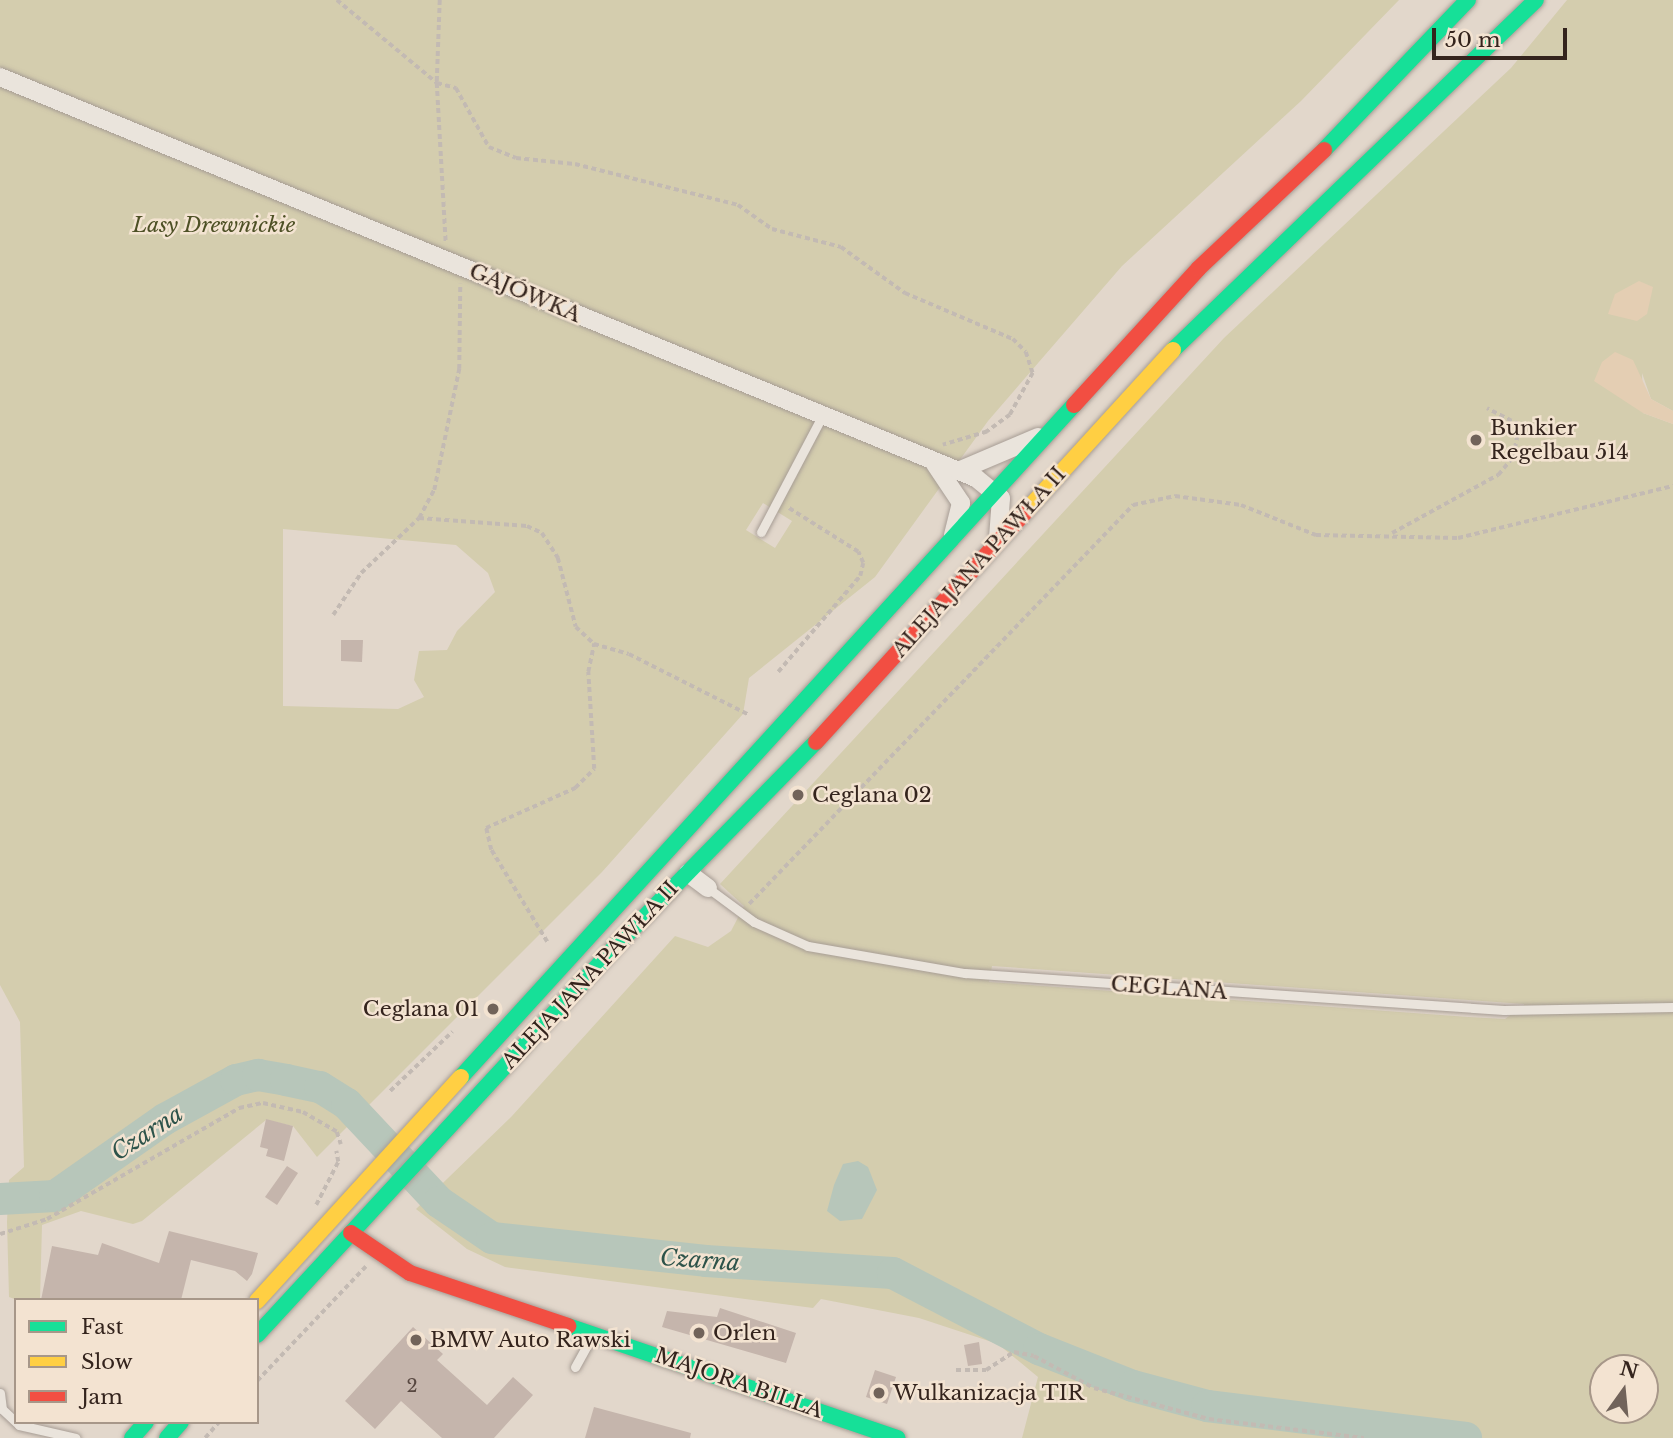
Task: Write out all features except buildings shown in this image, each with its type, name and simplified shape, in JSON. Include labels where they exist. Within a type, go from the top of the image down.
[{"type":"main road","name":"ALEJA JANA PAWŁA II","points":[[259,1298],[998,492],[1199,268],[1376,101],[1468,0]]},
{"type":"main road","name":"ALEJA JANA PAWŁA II","points":[[259,1333],[436,1140],[688,873],[803,756],[1192,331],[1536,0]]},
{"type":"main road","name":"MAJORA BILLA","points":[[351,1233],[410,1273],[897,1438]]},
{"type":"main road","points":[[132,1438],[144,1424]]},
{"type":"main road","points":[[167,1438],[179,1424]]},
{"type":"street","name":"GAJÓWKA","points":[[0,76],[452,262],[821,418],[958,471],[998,492]]},
{"type":"street","points":[[958,471],[995,459],[1056,427]]},
{"type":"street","points":[[933,462],[961,503],[951,541]]},
{"type":"street","points":[[995,545],[1003,519],[998,492]]},
{"type":"street","name":"CEGLANA","points":[[688,873],[708,888]]},
{"type":"lane","points":[[761,532],[821,418]]},
{"type":"lane","name":"CEGLANA","points":[[708,888],[740,913],[768,930],[841,955],[965,973],[1504,1010],[1673,1007]]},
{"type":"lane","points":[[575,1367],[593,1335]]},
{"type":"lane","points":[[0,1393],[2,1409],[14,1420]]},
{"type":"lane","points":[[18,1424],[76,1438]]},
{"type":"path","points":[[337,0],[437,83],[456,88],[489,147],[516,158],[575,164],[738,205],[772,229],[842,247],[905,293],[1013,339],[1026,352],[1033,373],[1010,415],[987,432],[937,446],[933,462]]},
{"type":"path","points":[[333,615],[361,573],[419,518],[434,490],[459,369],[437,83],[440,0]]},
{"type":"path","points":[[1391,534],[1498,475],[1513,457],[1519,425],[1487,409]]},
{"type":"path","points":[[740,913],[1133,505],[1175,496],[1241,505],[1316,535],[1391,534],[1458,538],[1673,486]]},
{"type":"path","points":[[777,501],[858,552],[863,563],[860,576],[778,672]]},
{"type":"path","points":[[419,518],[527,526],[542,533],[558,558],[576,627],[594,644],[629,654],[749,715]]},
{"type":"path","points":[[547,942],[491,850],[486,828],[566,793],[594,769],[588,672],[594,644]]},
{"type":"path","points":[[390,1091],[452,1032]]},
{"type":"path","points":[[0,1234],[47,1219],[239,1108],[263,1103],[303,1112],[337,1132],[341,1144]]},
{"type":"path","points":[[259,1379],[363,1271]]},
{"type":"path","points":[[956,1370],[986,1370],[1014,1352],[1034,1356],[1094,1388],[1209,1419],[1364,1438]]},
{"type":"path","points":[[205,1438],[217,1424]]},
{"type":"green space","name":"Lasy Drewnickie","points":[[0,0],[1399,0],[1301,101],[1122,266],[988,421],[875,577],[749,678],[743,714],[602,872],[317,1157],[293,1126],[266,1120],[142,1221],[133,1224],[81,1211],[42,1225],[40,1298],[9,1297],[9,1180],[24,1167],[20,1022],[0,985]],"holes":[[[763,503],[792,521],[775,548],[746,530]],[[283,529],[456,545],[488,573],[495,592],[457,631],[447,650],[419,651],[414,680],[424,697],[398,709],[283,706]]]},
{"type":"green space","points":[[1567,0],[1673,0],[1673,411],[1651,399],[1642,373],[1643,413],[1673,424],[1673,1438],[1022,1438],[1038,1377],[998,1344],[919,1318],[821,1299],[813,1308],[505,1267],[467,1249],[416,1209],[512,1116],[675,936],[708,947],[731,931],[744,906],[720,884],[1224,338],[1511,68]],"holes":[[[992,966],[1524,1004],[1505,1019],[989,982]]]},
{"type":"sand","points":[[1639,281],[1653,287],[1647,314],[1637,321],[1608,314],[1615,294]]},
{"type":"sand","points":[[1615,352],[1633,360],[1651,399],[1673,411],[1673,424],[1643,413],[1594,381],[1602,362]]},
{"type":"shaded area","points":[[858,1161],[868,1167],[877,1190],[862,1219],[840,1221],[827,1211],[834,1185],[843,1164]]},
{"type":"waterway","name":"Czarna","points":[[0,1199],[55,1196],[165,1119],[236,1080],[258,1075],[320,1087],[347,1104],[439,1202],[492,1238],[706,1261],[893,1273],[1039,1349],[1133,1386],[1207,1406],[1466,1438]]},
{"type":"traffic: fast","points":[[1324,150],[1468,0]]},
{"type":"traffic: fast","points":[[1173,350],[1536,0]]},
{"type":"traffic: fast","points":[[461,1077],[1074,405]]},
{"type":"traffic: fast","points":[[259,1333],[615,947],[816,742]]},
{"type":"traffic: fast","points":[[568,1326],[897,1438]]},
{"type":"traffic: fast","points":[[132,1438],[144,1424]]},
{"type":"traffic: fast","points":[[167,1438],[179,1424]]},
{"type":"traffic: slow","points":[[1026,511],[1173,350]]},
{"type":"traffic: slow","points":[[259,1299],[461,1077]]},
{"type":"traffic: jam","points":[[1074,405],[1199,268],[1324,150]]},
{"type":"traffic: jam","points":[[816,742],[1026,511]]},
{"type":"traffic: jam","points":[[351,1233],[410,1273],[568,1326]]},
{"type":"place","name":"Bunkier Regelbau 514","points":[[1476,440]]},
{"type":"place","name":"Ceglana 02","points":[[798,795]]},
{"type":"place","name":"Ceglana 01","points":[[493,1009]]},
{"type":"place","name":"Orlen","points":[[699,1333]]},
{"type":"place","name":"BMW Auto Rawski","points":[[416,1340]]},
{"type":"place","name":"Wulkanizacja TIR","points":[[879,1393]]}]
